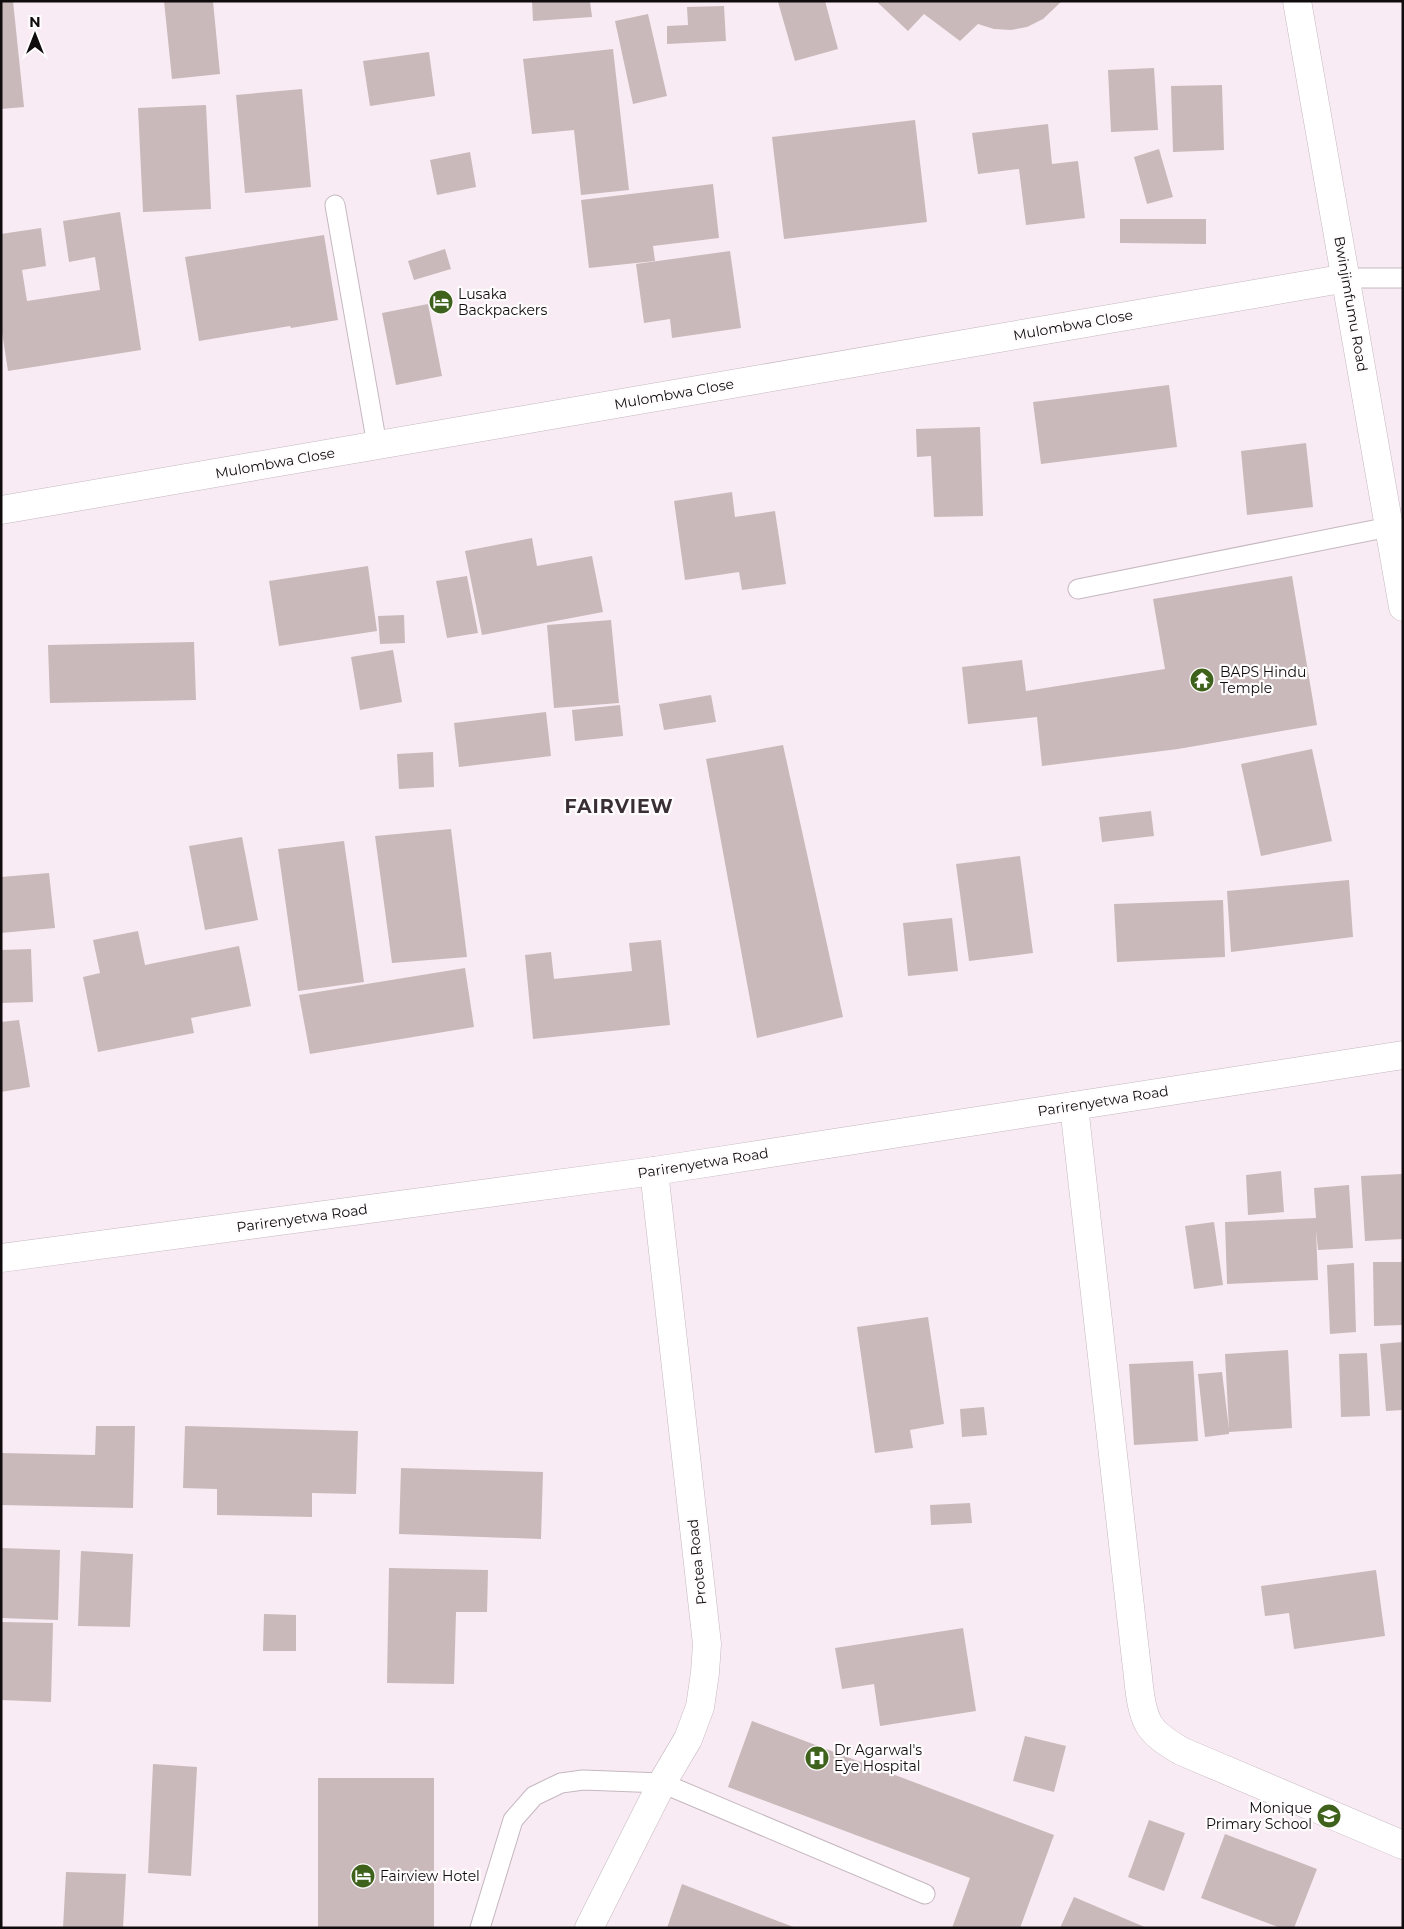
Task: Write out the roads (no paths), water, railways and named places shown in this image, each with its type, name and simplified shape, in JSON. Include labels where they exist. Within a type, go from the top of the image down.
[{"type":"street","name":"Bwinjimfumu Road","points":[[1297,1],[1403,607]]},
{"type":"street","name":"Mulombwa Close","points":[[1,510],[1346,278]]},
{"type":"street","name":"Parirenyetwa Road","points":[[1,1258],[654,1171],[1403,1055]]},
{"type":"street","points":[[1074,1106],[1136,1660],[1141,1698],[1148,1723],[1160,1738],[1181,1752],[1403,1845]]},
{"type":"street","name":"Protea Road","points":[[589,1928],[662,1783],[688,1739],[700,1707],[705,1673],[707,1644],[654,1171]]},
{"type":"lane","points":[[335,205],[377,445]]},
{"type":"lane","points":[[1346,278],[1403,278]]},
{"type":"lane","points":[[1078,589],[1389,528]]},
{"type":"lane","points":[[480,1928],[513,1820],[534,1796],[561,1783],[583,1780],[662,1783],[925,1894]]},
{"type":"place","name":"Lusaka Backpackers","points":[[441,302]]},
{"type":"place","name":"BAPS Hindu Temple","points":[[1202,680]]},
{"type":"place","name":"Dr Agarwal's Eye Hospital","points":[[817,1758]]},
{"type":"place","name":"Monique Primary School","points":[[1329,1816]]},
{"type":"place","name":"Fairview Hotel","points":[[363,1876]]},
{"type":"district","name":"FAIRVIEW","points":[[619,806]]}]
